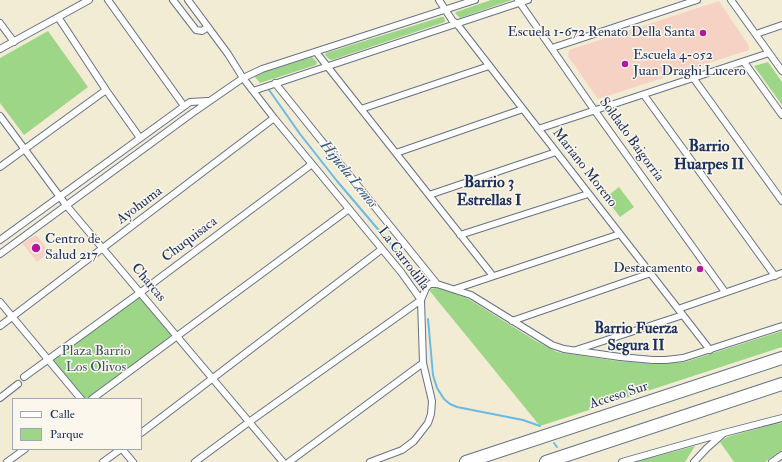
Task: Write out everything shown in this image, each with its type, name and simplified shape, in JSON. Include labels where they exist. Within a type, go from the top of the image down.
[{"type":"highway","points":[[681,392],[721,372],[782,352]]},
{"type":"highway","name":"Acceso Sur","points":[[466,462],[782,358]]},
{"type":"highway","points":[[546,462],[782,384]]},
{"type":"street","points":[[0,49],[89,0]]},
{"type":"street","points":[[108,0],[184,106]]},
{"type":"street","points":[[173,0],[196,30],[202,31],[208,27]]},
{"type":"street","name":"La Carrodilla","points":[[188,0],[253,91],[401,272],[421,300]]},
{"type":"street","name":"Mariano Moreno","points":[[439,0],[452,20],[457,24],[710,350]]},
{"type":"street","points":[[0,254],[208,101],[243,78],[262,69],[475,0]]},
{"type":"street","points":[[253,91],[457,24],[519,1],[528,0]]},
{"type":"street","points":[[552,48],[697,0]]},
{"type":"street","points":[[731,0],[782,71]]},
{"type":"street","name":"Soldado Baigorria","points":[[519,1],[595,111],[725,292]]},
{"type":"street","points":[[58,17],[106,90],[140,138]]},
{"type":"street","points":[[0,23],[14,42]]},
{"type":"street","points":[[756,34],[782,25]]},
{"type":"street","points":[[316,52],[493,276]]},
{"type":"street","points":[[538,129],[694,79],[769,53]]},
{"type":"street","points":[[744,62],[782,115]]},
{"type":"street","points":[[361,109],[489,66]]},
{"type":"street","points":[[694,79],[782,201]]},
{"type":"street","name":"La Carrodilla","points":[[275,83],[437,284]]},
{"type":"street","points":[[0,167],[106,90]]},
{"type":"street","points":[[644,95],[775,276]]},
{"type":"street","points":[[0,240],[184,106],[192,102],[208,101]]},
{"type":"street","points":[[396,153],[523,109]]},
{"type":"street","name":"Charcas","points":[[0,116],[66,205],[283,462]]},
{"type":"street","name":"Ayohuma","points":[[0,326],[274,118]]},
{"type":"street","points":[[429,195],[556,152]]},
{"type":"street","name":"Chuquisaca","points":[[24,377],[312,164]]},
{"type":"street","points":[[460,235],[588,194]]},
{"type":"street","points":[[93,398],[349,209]]},
{"type":"street","points":[[455,289],[620,234]]},
{"type":"street","points":[[142,433],[382,249]]},
{"type":"street","points":[[678,309],[782,273]]},
{"type":"street","points":[[512,321],[651,274]]},
{"type":"street","name":"La Carrodilla","points":[[370,462],[402,450],[414,440],[428,422],[431,414],[432,401],[423,363],[421,300],[430,284],[437,284],[471,295],[552,345],[575,351],[660,360],[683,358],[782,326]]},
{"type":"street","points":[[195,462],[421,300]]},
{"type":"street","points":[[0,302],[80,398]]},
{"type":"street","points":[[575,351],[683,315]]},
{"type":"street","points":[[289,462],[423,363]]},
{"type":"street","points":[[0,398],[18,384]]},
{"type":"street","points":[[622,462],[782,418]]},
{"type":"street","points":[[694,462],[724,433]]},
{"type":"street","points":[[7,462],[24,450]]},
{"type":"street","points":[[103,462],[120,450]]},
{"type":"street","points":[[122,450],[133,462]]},
{"type":"street","points":[[772,462],[782,455]]},
{"type":"street","points":[[203,456],[208,462]]},
{"type":"shaded area","points":[[719,1],[749,46],[749,50],[598,99],[568,56],[569,50]]},
{"type":"shaded area","name":"Centro de Salud 217","points":[[36,235],[50,252],[37,262],[22,243]]},
{"type":"green space","points":[[491,0],[512,0],[460,18],[455,13],[456,12]]},
{"type":"green space","points":[[444,17],[445,22],[332,60],[325,55],[326,53]]},
{"type":"green space","points":[[48,31],[88,87],[24,135],[0,103],[0,58]]},
{"type":"green space","points":[[312,57],[317,62],[316,65],[260,83],[255,77],[255,75]]},
{"type":"green space","points":[[768,62],[782,82],[782,105],[754,66]]},
{"type":"green space","points":[[619,187],[634,207],[620,217],[605,198]]},
{"type":"green space","points":[[437,287],[467,298],[536,341],[557,352],[617,361],[659,364],[685,362],[782,331],[782,347],[540,426],[429,290]]},
{"type":"green space","name":"Plaza Barrio Los Olivos","points":[[141,292],[177,336],[93,398],[80,398],[48,359]]},
{"type":"green space","points":[[782,423],[782,450],[765,462],[734,462],[720,442],[727,437]]},
{"type":"green space","points":[[695,446],[685,462],[636,462]]},
{"type":"waterway","name":"Hijuela Lemos","points":[[267,87],[300,134],[337,181],[416,274]]},
{"type":"waterway","name":"Hijuela Lemos","points":[[428,319],[433,375],[437,388],[444,399],[457,407],[523,420],[540,426]]},
{"type":"waterway","name":"Hijuela Lemos","points":[[554,443],[557,447]]},
{"type":"place","name":"Escuela 1-672 Renato Della Santa","points":[[703,33]]},
{"type":"place","name":"Escuela 4-052 Juan Draghi Lucero","points":[[625,64]]},
{"type":"place","name":"Centro de Salud 217","points":[[36,248]]},
{"type":"place","name":"Destacamento","points":[[700,269]]},
{"type":"district","name":"Barrio Huarpes II","points":[[709,157]]},
{"type":"district","name":"Barrio 3 Estrellas I","points":[[489,193]]},
{"type":"district","name":"Barrio Fuerza Segura II","points":[[636,338]]}]
